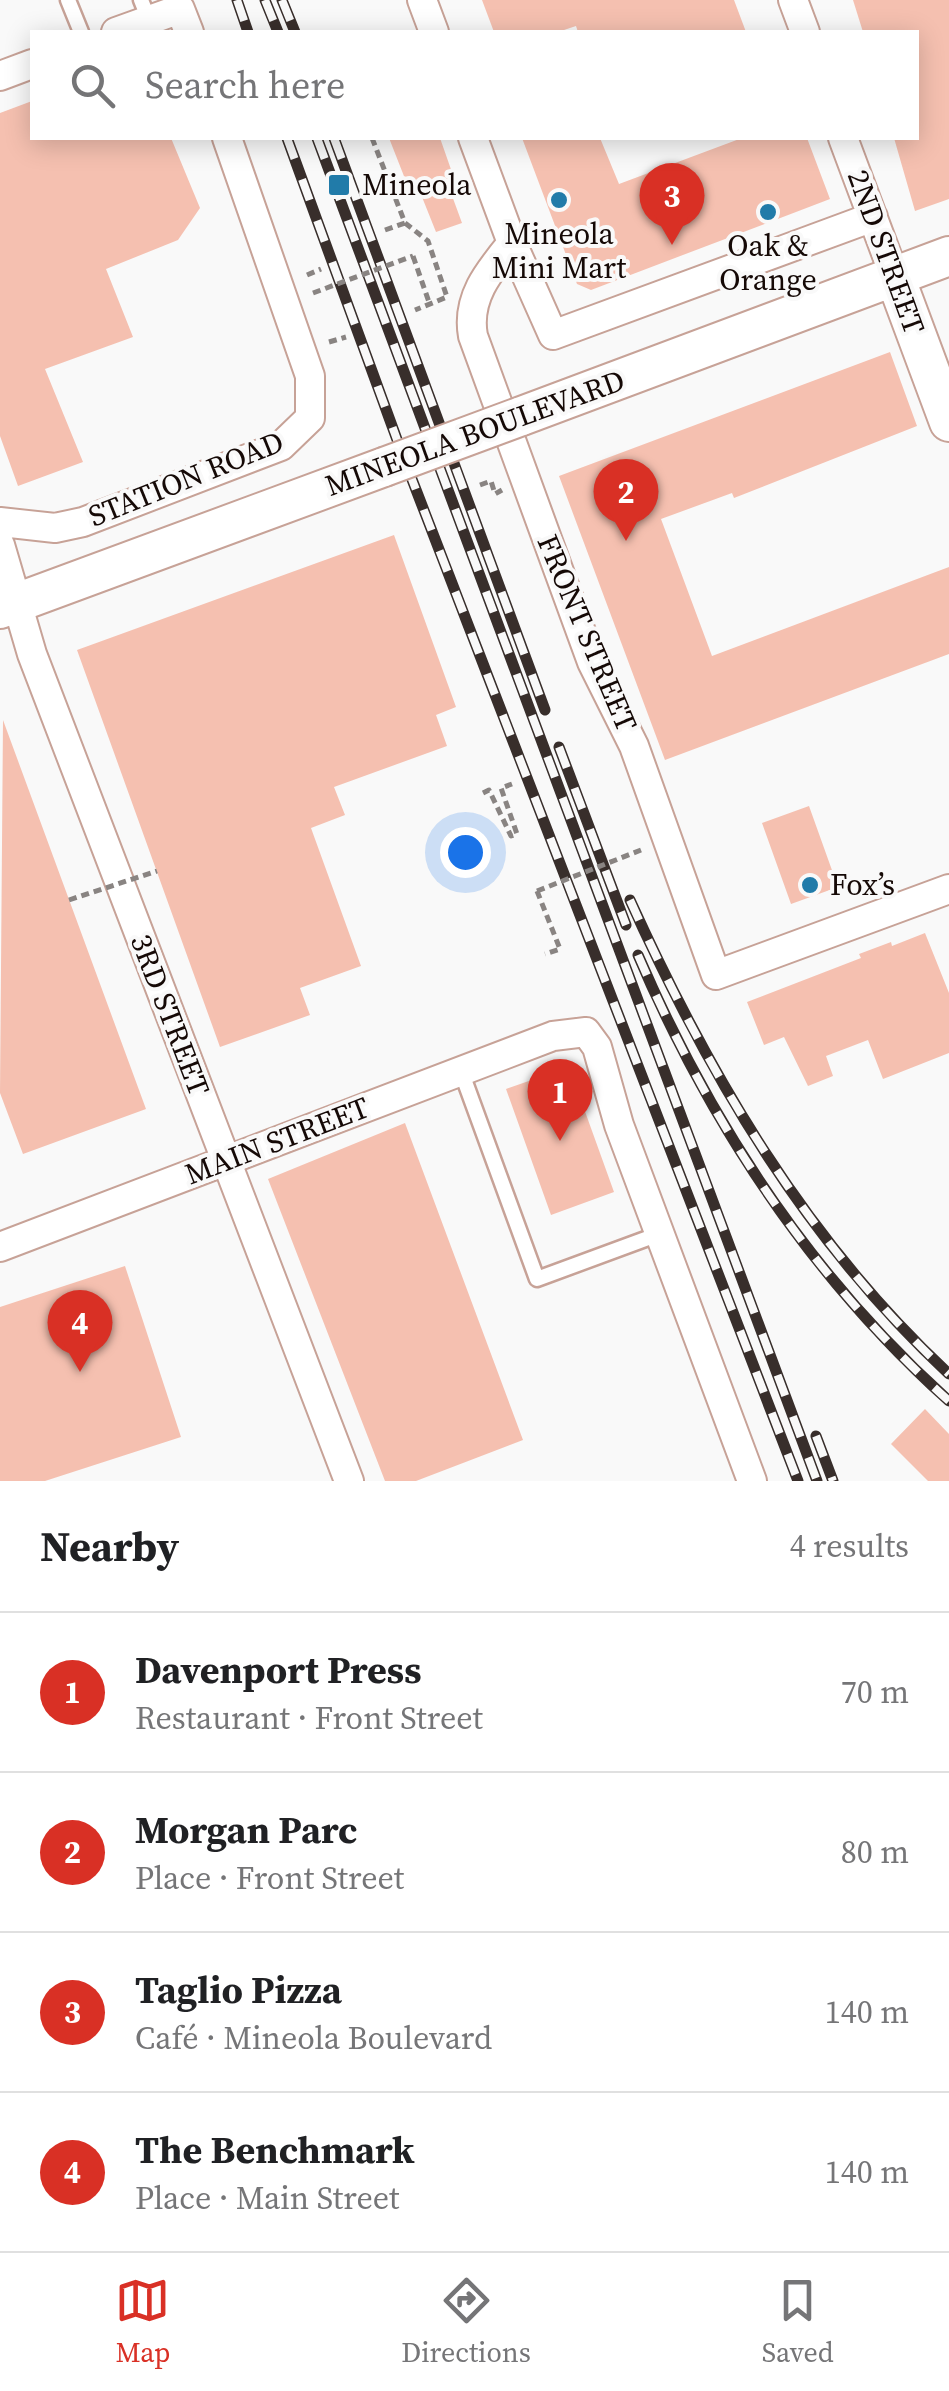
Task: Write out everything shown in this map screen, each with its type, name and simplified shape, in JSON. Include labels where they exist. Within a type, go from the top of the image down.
[{"type":"main road","name":"MINEOLA BOULEVARD","points":[[8,606],[949,256]]},
{"type":"main road","name":"2ND STREET","points":[[895,277],[949,422]]},
{"type":"street","points":[[422,0],[433,30]]},
{"type":"street","points":[[793,0],[804,30]]},
{"type":"street","points":[[119,30],[145,10],[184,20]]},
{"type":"street","points":[[0,76],[30,65]]},
{"type":"street","name":"STATION ROAD","points":[[0,522],[54,528],[82,522],[266,453],[303,430],[313,404],[310,376],[227,140]]},
{"type":"street","points":[[474,140],[512,244],[554,335],[872,216]]},
{"type":"street","name":"2ND STREET","points":[[845,140],[895,277]]},
{"type":"street","name":"FRONT STREET","points":[[512,244],[478,290],[471,313],[473,336],[592,662],[634,746],[716,975],[949,889]]},
{"type":"street","name":"3RD STREET","points":[[0,545],[8,606],[349,1481]]},
{"type":"street","name":"MAIN STREET","points":[[0,1247],[554,1036],[580,1031],[593,1039],[659,1234]]},
{"type":"street","points":[[659,1234],[752,1481]]},
{"type":"lane","points":[[68,0],[80,30]]},
{"type":"lane","points":[[461,1072],[537,1279],[659,1234]]},
{"type":"path","points":[[373,140],[405,223],[428,241],[444,284],[447,297],[415,310]]},
{"type":"path","points":[[385,230],[405,223]]},
{"type":"path","points":[[313,293],[413,256],[430,305]]},
{"type":"path","points":[[308,274],[321,269]]},
{"type":"path","points":[[480,485],[491,482],[495,494],[502,490]]},
{"type":"path","points":[[483,793],[490,790],[511,836],[517,834],[501,788],[512,784]]},
{"type":"path","points":[[545,954],[560,949],[538,891],[641,850]]},
{"type":"path","points":[[68,900],[157,871]]},
{"type":"building","points":[[482,0],[734,0],[745,30],[577,30],[576,26],[564,30],[493,30]]},
{"type":"building","points":[[853,0],[949,0],[949,199],[915,211],[895,140],[919,140],[919,30],[862,30]]},
{"type":"building","points":[[30,102],[30,140],[172,140],[200,208],[178,240],[106,269],[133,337],[45,369],[83,462],[18,486],[0,436],[0,113]]},
{"type":"building","name":"Mineola","points":[[390,140],[441,140],[454,178],[447,182],[462,223],[436,232],[420,192],[411,194]]},
{"type":"building","points":[[523,140],[601,140],[619,184],[737,140],[808,140],[830,199],[591,290],[577,284]]},
{"type":"building","points":[[890,352],[917,426],[734,498],[732,493],[661,519],[712,656],[949,567],[949,654],[665,760],[559,476]]},
{"type":"building","points":[[394,535],[456,707],[436,715],[447,746],[334,787],[345,815],[311,828],[361,966],[300,988],[310,1015],[220,1047],[77,650]]},
{"type":"building","points":[[3,720],[146,1109],[23,1154],[0,1093]]},
{"type":"building","points":[[809,806],[838,887],[791,904],[762,823]]},
{"type":"building","points":[[925,933],[949,993],[949,1053],[883,1079],[868,1040],[826,1056],[833,1076],[808,1086],[784,1037],[764,1045],[747,1002],[861,958],[859,954]]},
{"type":"building","points":[[569,1067],[614,1192],[551,1215],[506,1089]]},
{"type":"building","points":[[405,1123],[523,1440],[416,1481],[385,1481],[268,1179]]},
{"type":"building","points":[[125,1266],[181,1437],[45,1481],[0,1481],[0,1307]]},
{"type":"building","points":[[925,1409],[949,1434],[949,1481],[928,1481],[891,1444]]},
{"type":"railway","points":[[237,0],[247,30]]},
{"type":"railway","points":[[265,0],[277,30]]},
{"type":"railway","points":[[282,0],[294,30]]},
{"type":"railway","points":[[288,140],[403,456],[798,1481]]},
{"type":"railway","points":[[318,140],[817,1481]]},
{"type":"railway","points":[[335,140],[545,710]]},
{"type":"railway","points":[[559,747],[626,925]]},
{"type":"railway","points":[[630,900],[693,1030],[766,1154],[850,1269],[949,1374]]},
{"type":"railway","points":[[638,955],[698,1079],[769,1195],[852,1303],[949,1401]]},
{"type":"railway","points":[[816,1436],[833,1481]]},
{"type":"place","name":"Mineola","points":[[339,185]]},
{"type":"place","name":"Mineola Mini Mart","points":[[559,200]]},
{"type":"place","name":"Oak & Orange","points":[[768,212]]},
{"type":"place","name":"Taglio Pizza","points":[[672,245]]},
{"type":"place","name":"Morgan Parc","points":[[626,541]]},
{"type":"place","name":"Fox’s","points":[[810,885]]},
{"type":"place","name":"Davenport Press","points":[[560,1141]]},
{"type":"place","name":"The Benchmark","points":[[80,1372]]}]
